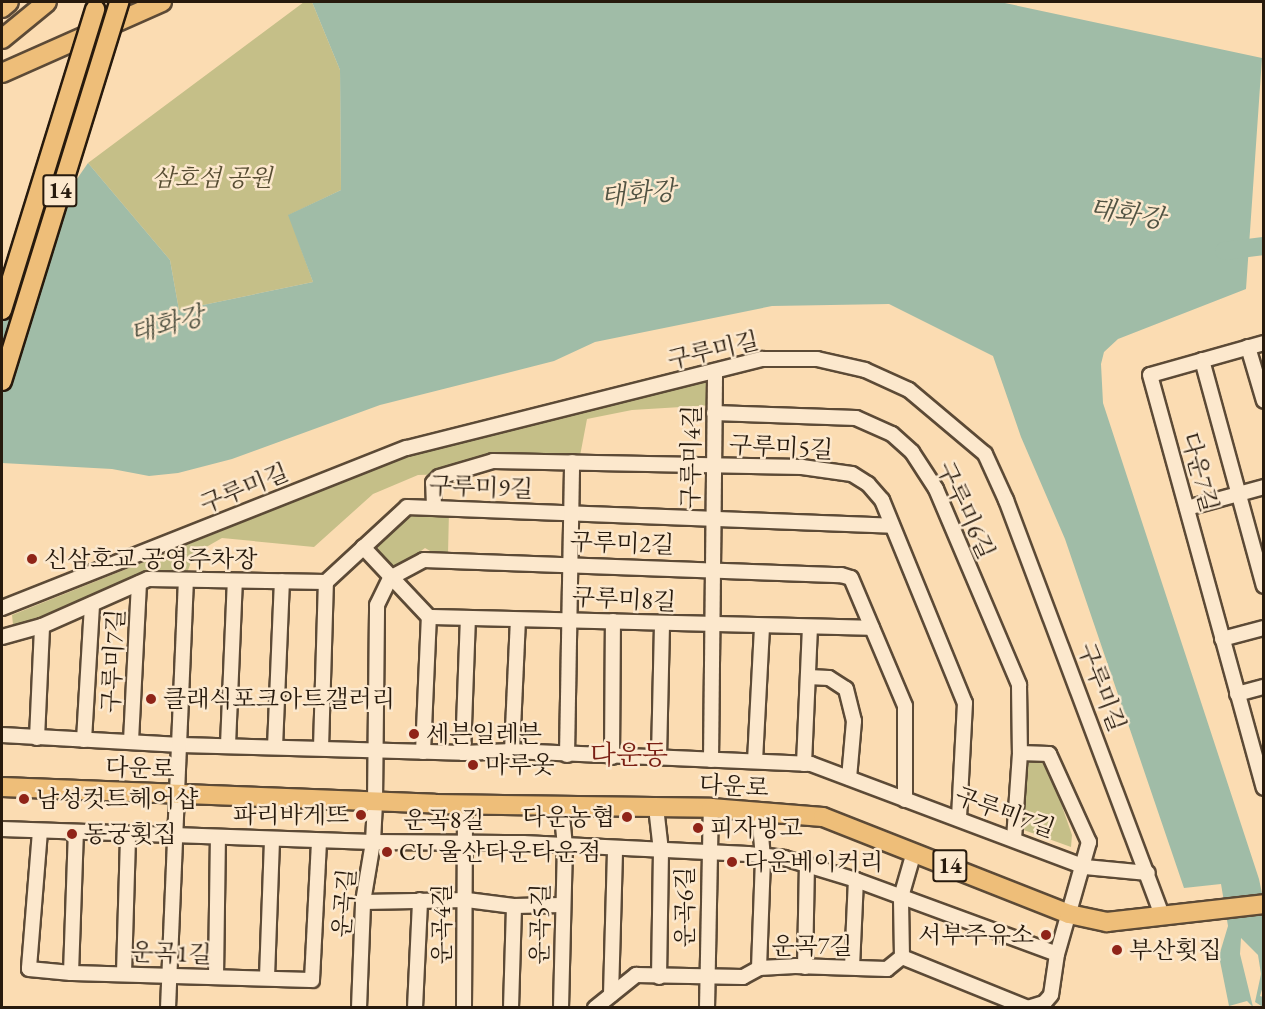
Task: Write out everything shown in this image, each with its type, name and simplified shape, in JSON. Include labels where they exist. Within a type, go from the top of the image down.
[{"type":"main road","points":[[2,8],[9,2]]},
{"type":"main road","points":[[2,24],[31,2]]},
{"type":"main road","points":[[2,39],[47,2]]},
{"type":"main road","name":"14","points":[[2,381],[119,2]]},
{"type":"main road","points":[[2,73],[162,2]]},
{"type":"main road","name":"14","points":[[2,310],[96,4]]},
{"type":"main road","name":"다운로","points":[[2,787],[375,802],[711,808],[823,817],[1069,914],[1107,922],[1263,904]]},
{"type":"street","name":"다운7길","points":[[1263,343],[1150,375],[1263,788]]},
{"type":"street","points":[[1248,347],[1263,401]]},
{"type":"street","name":"구루미길","points":[[2,608],[407,448],[762,359],[817,359],[865,369],[909,390],[985,454],[1148,873],[1162,915]]},
{"type":"street","points":[[1202,360],[1263,586]]},
{"type":"street","name":"구루미4길","points":[[711,760],[710,626],[715,371]]},
{"type":"street","name":"구루미6길","points":[[714,413],[856,417],[892,434],[912,452],[936,489],[1019,685],[1020,753],[1014,839]]},
{"type":"street","name":"구루미5길","points":[[434,507],[433,483],[439,477],[493,461],[802,467],[852,474],[868,484],[882,500],[965,703],[960,819]]},
{"type":"street","points":[[567,755],[571,687],[568,564],[572,462]]},
{"type":"street","points":[[1186,508],[1263,487]]},
{"type":"street","name":"구루미9길","points":[[326,582],[407,507],[892,526]]},
{"type":"street","points":[[363,547],[429,617],[423,752]]},
{"type":"street","name":"구루미2길","points":[[390,578],[424,560],[712,569],[841,575],[851,578],[905,706],[905,800]]},
{"type":"street","points":[[2,637],[42,626],[139,584],[167,577],[186,580],[326,582],[321,748]]},
{"type":"street","points":[[375,802],[377,605],[390,578]]},
{"type":"street","points":[[168,1008],[181,745],[186,580]]},
{"type":"street","points":[[228,745],[235,581]]},
{"type":"street","points":[[274,747],[282,581]]},
{"type":"street","name":"구루미7길","points":[[131,741],[139,584]]},
{"type":"street","name":"구루미7길","points":[[84,740],[92,604]]},
{"type":"street","name":"구루미8길","points":[[429,617],[518,621],[568,618],[662,625],[872,628]]},
{"type":"street","points":[[463,753],[468,618]]},
{"type":"street","points":[[512,751],[518,621]]},
{"type":"street","points":[[612,757],[613,621]]},
{"type":"street","points":[[658,757],[662,625]]},
{"type":"street","points":[[37,738],[42,626]]},
{"type":"street","points":[[755,761],[762,627]]},
{"type":"street","points":[[804,764],[810,628]]},
{"type":"street","points":[[1222,639],[1263,628]]},
{"type":"street","points":[[808,677],[829,678],[846,689],[854,721],[849,778]]},
{"type":"street","points":[[1237,694],[1263,687]]},
{"type":"street","name":"구루미7길","points":[[2,735],[181,745],[377,748],[463,753],[512,751],[804,764],[849,778],[1081,865],[1109,872],[1148,873]]},
{"type":"street","points":[[914,852],[901,897],[902,957],[1028,1008],[1044,1003],[1051,995],[1057,954],[1089,842],[1049,754],[1020,753]]},
{"type":"street","name":"운곡길","points":[[359,1008],[363,902],[373,842],[375,802]]},
{"type":"street","name":"운곡4길","points":[[464,1008],[467,900],[462,841],[465,804]]},
{"type":"street","name":"운곡5길","points":[[561,806],[565,846],[561,1008]]},
{"type":"street","points":[[656,807],[661,851],[659,977]]},
{"type":"street","name":"운곡6길","points":[[707,1008],[708,852],[711,808]]},
{"type":"street","points":[[759,812],[763,858],[759,968]]},
{"type":"street","name":"운곡8길","points":[[2,829],[373,842],[462,841],[708,852],[763,858],[807,864],[1057,954]]},
{"type":"street","name":"운곡1길","points":[[40,831],[29,969],[71,973],[312,980],[319,840]]},
{"type":"street","points":[[71,973],[76,832]]},
{"type":"street","points":[[124,973],[128,835]]},
{"type":"street","points":[[216,977],[218,837]]},
{"type":"street","points":[[267,978],[272,839]]},
{"type":"street","points":[[611,995],[615,849]]},
{"type":"street","points":[[805,967],[807,864]]},
{"type":"street","points":[[852,967],[856,880]]},
{"type":"street","points":[[415,1008],[420,900]]},
{"type":"street","points":[[363,902],[467,900],[514,906],[562,905]]},
{"type":"street","points":[[511,1008],[514,906]]},
{"type":"street","name":"운곡7길","points":[[595,1008],[636,975],[744,977],[759,968],[887,969],[902,957]]},
{"type":"green space","name":"삼호섬 공원","points":[[304,2],[312,2],[340,70],[341,190],[289,215],[313,282],[179,310],[170,260],[88,163]]},
{"type":"green space","points":[[715,371],[714,405],[632,410],[587,419],[580,456],[507,461],[450,474],[418,475],[373,494],[314,547],[222,538],[194,554],[187,573],[120,592],[14,634],[12,615],[276,509],[420,445]]},
{"type":"green space","points":[[449,511],[448,554],[444,559],[425,548],[394,571],[370,545],[408,513]]},
{"type":"green space","points":[[1031,758],[1047,763],[1072,835],[1071,847],[1021,829],[1023,763]]},
{"type":"water","points":[[312,2],[1000,2],[1262,58],[1246,289],[1118,339],[1104,352],[1101,364],[1103,403],[1259,879],[1264,903],[1264,983],[1260,996],[1263,997],[1263,1007],[1255,1002],[1261,974],[1258,955],[1241,938],[1240,954],[1253,1007],[1247,1001],[1229,1006],[1219,956],[1228,926],[1221,884],[1184,888],[1065,539],[1021,437],[993,356],[889,304],[772,306],[595,342],[554,361],[380,405],[232,459],[178,473],[149,476],[112,469],[2,463],[2,287],[88,163],[170,260],[179,310],[313,282],[288,215],[341,190],[340,70]]},
{"type":"waterway","name":"태화강","points":[[1224,251],[1264,246]]},
{"type":"place","name":"신삼호교 공영주차장","points":[[32,559]]},
{"type":"place","name":"클래식포크아트갤러리","points":[[151,699]]},
{"type":"place","name":"세븐일레븐","points":[[414,734]]},
{"type":"place","name":"마루옷","points":[[473,765]]},
{"type":"place","name":"남성컷트헤어샵","points":[[24,799]]},
{"type":"place","name":"파리바게뜨","points":[[361,815]]},
{"type":"place","name":"다운농협","points":[[627,817]]},
{"type":"place","name":"피자빙고","points":[[698,828]]},
{"type":"place","name":"동궁횟집","points":[[72,834]]},
{"type":"place","name":"CU 울산다운타운점","points":[[387,852]]},
{"type":"place","name":"다운베이커리","points":[[732,862]]},
{"type":"place","name":"서부주유소","points":[[1046,935]]},
{"type":"place","name":"부산횟집","points":[[1117,950]]},
{"type":"district","name":"다운동","points":[[629,755]]}]
